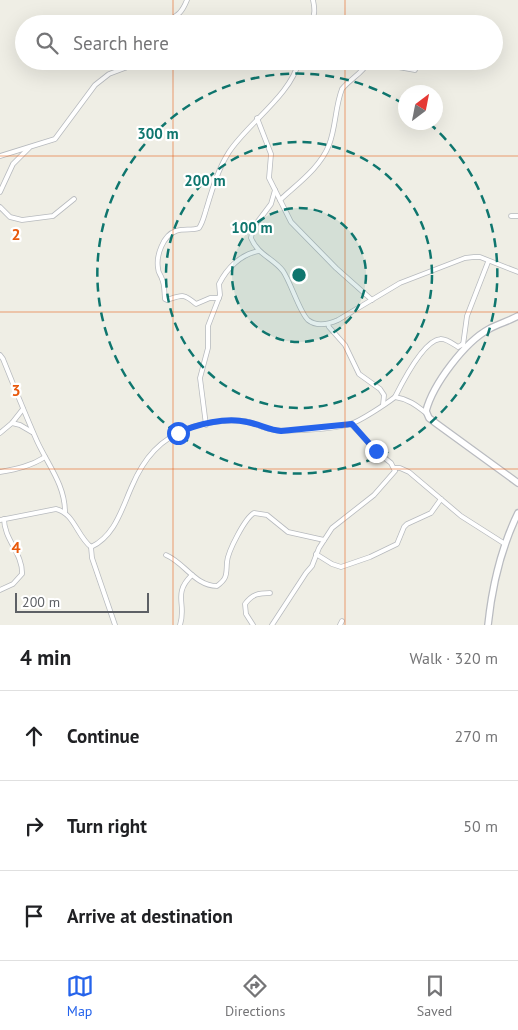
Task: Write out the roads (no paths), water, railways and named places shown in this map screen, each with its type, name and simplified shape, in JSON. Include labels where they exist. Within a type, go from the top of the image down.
[{"type":"main road","points":[[518,316],[489,329],[464,346],[447,370],[429,403],[426,413],[436,424],[518,483]]},
{"type":"main road","points":[[488,625],[492,596],[506,544],[518,513]]},
{"type":"street","points":[[179,15],[187,0]]},
{"type":"street","points":[[313,0],[315,8],[313,15]]},
{"type":"street","points":[[0,156],[55,139],[95,85],[109,74],[120,70]]},
{"type":"street","points":[[219,298],[210,298],[196,304],[184,296],[167,300],[164,297],[164,284],[158,271],[157,262],[164,242],[172,233],[177,230],[199,228],[218,174],[229,153],[257,118],[275,101],[294,77],[296,70]]},
{"type":"street","points":[[280,200],[321,159],[329,146],[342,89],[346,83],[362,70]]},
{"type":"street","points":[[257,118],[271,154],[269,178],[291,222],[336,268],[372,300]]},
{"type":"street","points":[[0,192],[13,164],[31,146]]},
{"type":"street","points":[[275,190],[271,204],[250,234],[253,243],[259,251],[283,272],[306,318],[315,324],[328,324],[347,316],[400,283],[465,258],[474,256],[518,272]]},
{"type":"street","points":[[0,207],[10,217],[22,220],[53,216],[74,199]]},
{"type":"street","points":[[511,216],[518,216]]},
{"type":"street","points":[[206,424],[200,378],[208,348],[208,326],[221,291],[220,282],[232,266],[244,256],[259,251]]},
{"type":"street","points":[[90,547],[102,540],[110,531],[148,457],[166,439],[190,427],[221,422],[244,421],[258,424],[271,430],[281,431],[352,424],[395,397],[403,379],[421,353],[431,344],[443,338],[458,347],[464,346],[467,316],[488,262]]},
{"type":"street","points":[[328,324],[345,345],[359,374],[380,389],[384,395],[383,405]]},
{"type":"street","points":[[0,355],[33,432],[63,492],[65,512],[85,543],[90,547],[115,625]]},
{"type":"street","points":[[395,397],[413,403],[426,413]]},
{"type":"street","points":[[1,433],[12,424],[23,409]]},
{"type":"street","points":[[12,424],[20,425],[33,432]]},
{"type":"street","points":[[352,424],[376,451],[395,468],[409,472],[461,516],[506,544]]},
{"type":"street","points":[[0,472],[30,465],[46,457]]},
{"type":"street","points":[[272,625],[312,566],[316,554],[332,528],[374,495],[395,471],[395,468]]},
{"type":"street","points":[[316,554],[341,567],[377,554],[397,544],[404,527],[431,513],[441,499]]},
{"type":"street","points":[[0,590],[19,579],[22,570],[1,519],[56,509],[65,512]]},
{"type":"street","points":[[166,555],[180,563],[192,575],[206,584],[217,586],[228,571],[227,562],[235,541],[247,519],[254,513],[267,515],[288,532],[324,540]]},
{"type":"street","points":[[180,625],[182,614],[181,592],[184,583],[192,575]]},
{"type":"street","points":[[253,625],[246,614],[245,604],[252,596],[259,593],[270,593]]}]
